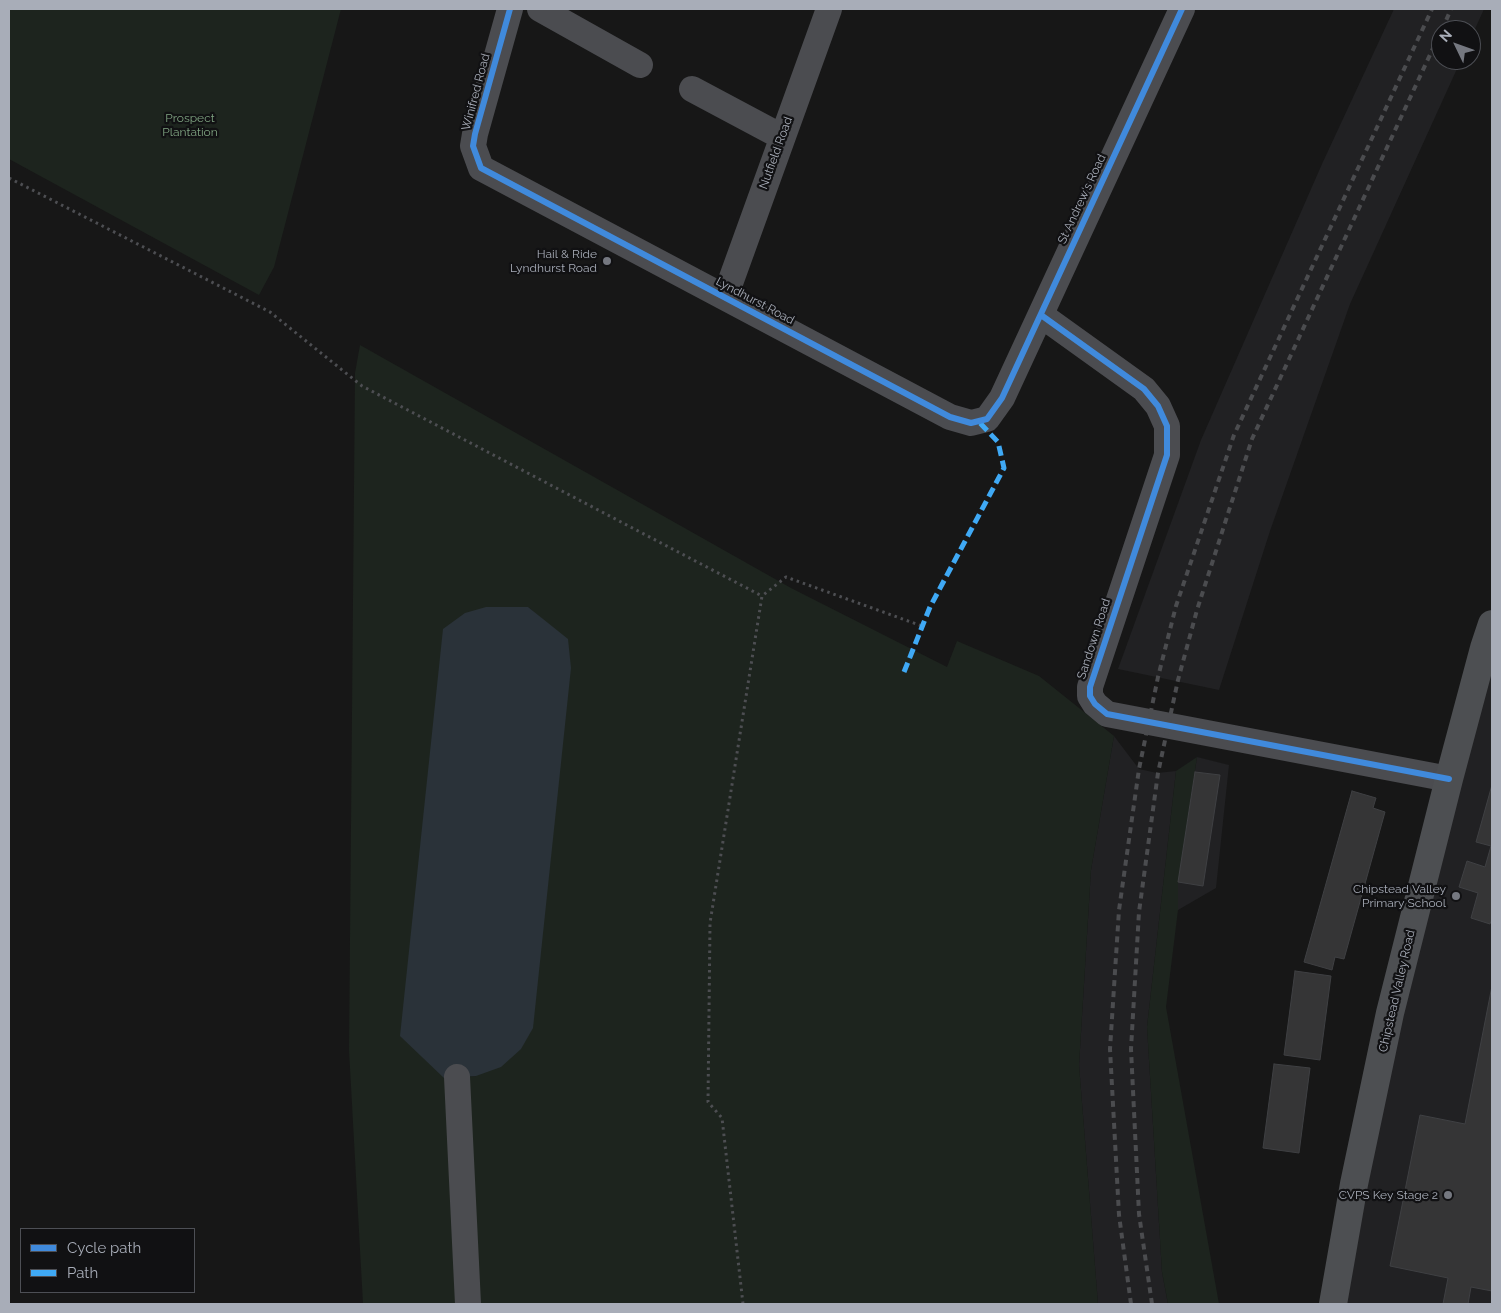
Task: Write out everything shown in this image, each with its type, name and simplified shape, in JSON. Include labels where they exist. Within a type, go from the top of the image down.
[{"type":"main road","name":"Chipstead Valley Road","points":[[1333,1304],[1354,1184],[1390,1013],[1449,779],[1492,624]]},
{"type":"street","name":"Winifred Road","points":[[492,175],[481,168],[473,146],[510,9]]},
{"type":"street","points":[[540,9],[640,65]]},
{"type":"street","name":"Nutfield Road","points":[[725,297],[829,9]]},
{"type":"street","name":"St Andrew's Road","points":[[1002,398],[1182,9]]},
{"type":"street","points":[[692,89],[782,137]]},
{"type":"street","name":"Lyndhurst Road","points":[[492,175],[963,422],[980,422],[987,419],[1002,398]]},
{"type":"street","name":"Sandown Road","points":[[1041,315],[1144,388],[1158,406],[1167,426],[1167,455],[1090,687],[1090,696],[1095,704],[1107,714],[1449,779]]},
{"type":"street","points":[[457,1077],[468,1304]]},
{"type":"path","points":[[9,178],[270,312],[362,386],[762,596]]},
{"type":"path","points":[[742,1304],[722,1118],[708,1102],[710,923],[762,596],[786,577],[922,626]]},
{"type":"shaded area","points":[[1394,9],[1484,9],[1479,20],[1431,20],[1431,70],[1456,70],[1350,304],[1270,531],[1219,690],[1118,669],[1201,440],[1322,164]]},
{"type":"shaded area","points":[[486,607],[528,607],[568,639],[571,668],[533,1028],[521,1049],[501,1067],[476,1076],[444,1078],[400,1036],[443,629],[465,613]]},
{"type":"shaded area","name":"Chipstead Valley Primary School","points":[[1492,624],[1492,1304],[1333,1304]]},
{"type":"shaded area","points":[[1114,736],[1139,769],[1157,773],[1176,771],[1147,1027],[1162,1272],[1168,1304],[1098,1304],[1079,1065],[1091,870]]},
{"type":"shaded area","points":[[1197,757],[1229,765],[1216,888],[1178,910],[1178,882]]},
{"type":"green space","name":"Prospect Plantation","points":[[9,9],[341,9],[274,267],[259,295],[9,159]]},
{"type":"green space","points":[[360,345],[791,588],[947,667],[957,641],[1039,676],[1114,736],[1091,870],[1079,1065],[1098,1304],[363,1304],[349,1050],[355,373]],"holes":[[[528,607],[542,619],[476,1076],[444,1078]]]},
{"type":"green space","points":[[1197,757],[1178,882],[1178,910],[1166,1007],[1219,1304],[1168,1304],[1162,1272],[1147,1027],[1176,771]]},
{"type":"building","points":[[1195,772],[1220,775],[1203,886],[1178,882]]},
{"type":"building","points":[[1492,785],[1492,918],[1490,924],[1471,918],[1478,893],[1459,887],[1467,861],[1485,867],[1491,846],[1476,842]]},
{"type":"building","points":[[1352,791],[1376,798],[1373,808],[1385,812],[1344,959],[1335,957],[1332,970],[1304,962]]},
{"type":"building","points":[[1295,971],[1331,976],[1320,1060],[1284,1055]]},
{"type":"building","name":"CVPS Key Stage 2","points":[[1492,986],[1492,1291],[1471,1287],[1468,1304],[1443,1304],[1448,1278],[1390,1266],[1420,1115],[1465,1124]]},
{"type":"building","points":[[1274,1064],[1310,1068],[1299,1153],[1263,1148]]},
{"type":"railway","points":[[1131,1304],[1119,1215],[1110,1049],[1119,910],[1139,769],[1158,677],[1176,606],[1234,435],[1432,9]]},
{"type":"railway","points":[[1446,20],[1451,9]]},
{"type":"railway","points":[[1152,1304],[1139,1214],[1131,1049],[1139,912],[1158,773],[1178,680],[1197,610],[1252,439],[1431,53]]},
{"type":"marked path","points":[[904,672],[930,607],[1004,468],[998,442],[980,423]]},
{"type":"cycle path","points":[[510,9],[475,134],[473,146],[481,168],[950,417],[971,423],[987,419],[1002,398],[1182,9]]},
{"type":"cycle path","points":[[1041,315],[1144,389],[1158,406],[1167,426],[1167,455],[1090,687],[1090,696],[1095,704],[1107,714],[1449,779]]},
{"type":"place","name":"Hail & Ride Lyndhurst Road","points":[[607,261]]},
{"type":"place","name":"Chipstead Valley Primary School","points":[[1456,896]]},
{"type":"place","name":"CVPS Key Stage 2","points":[[1448,1195]]}]
